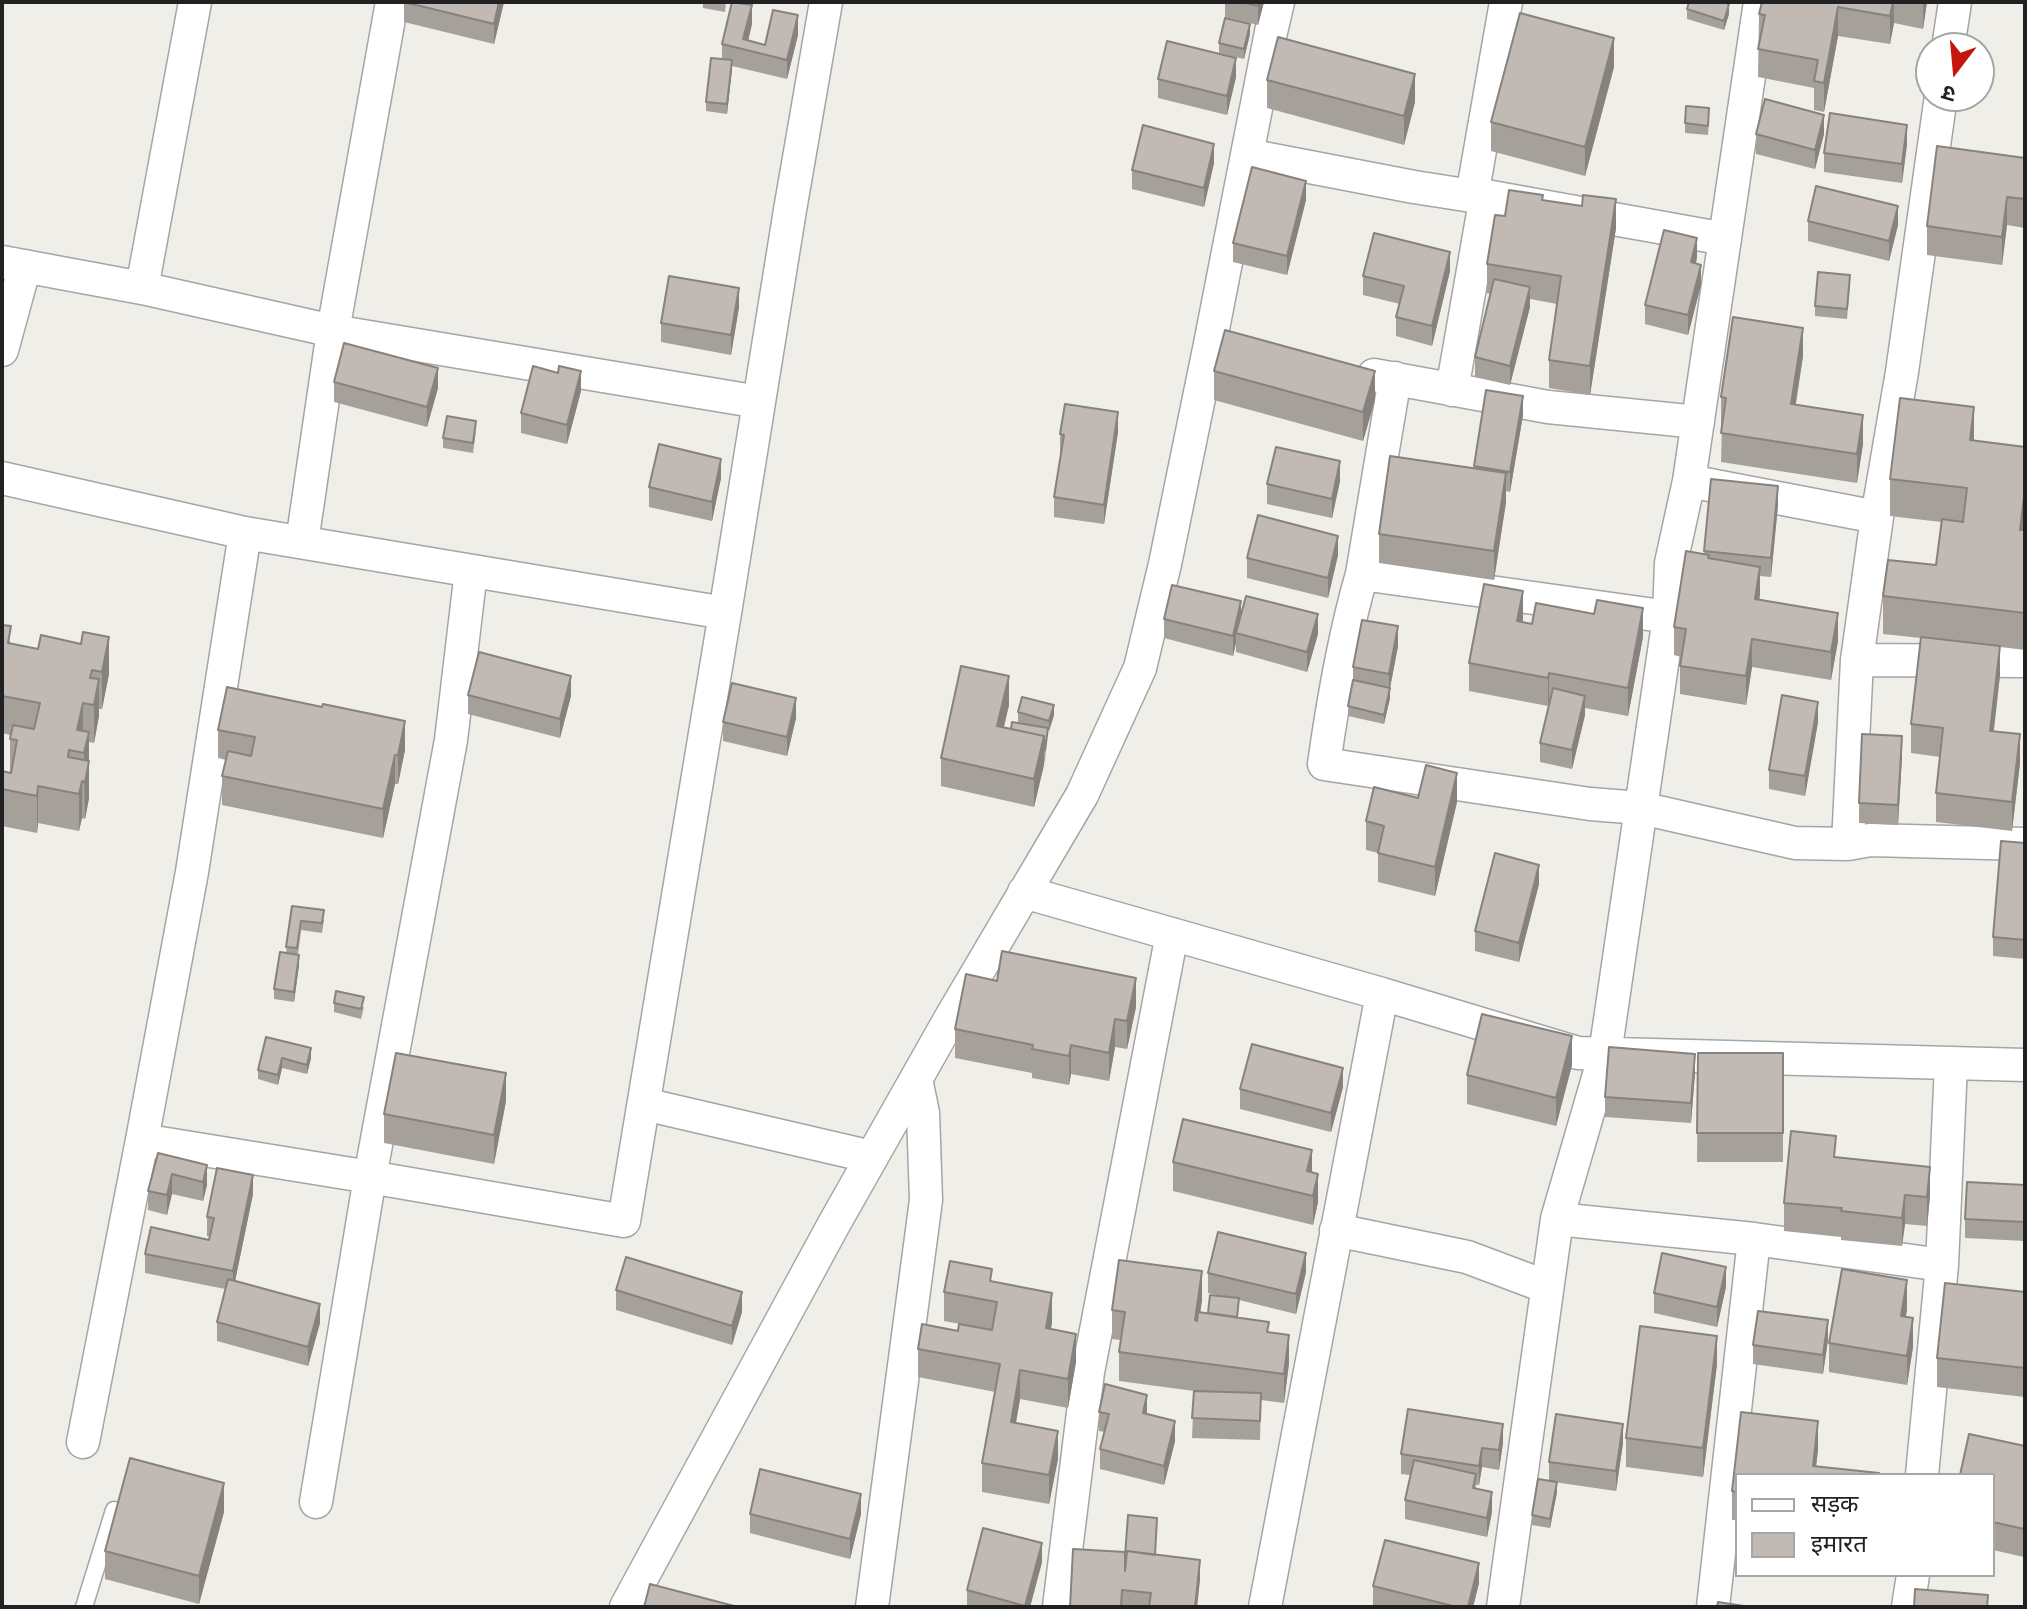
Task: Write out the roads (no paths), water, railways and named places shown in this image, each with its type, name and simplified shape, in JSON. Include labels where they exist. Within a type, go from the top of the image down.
[{"type":"street","points":[[142,288],[195,2]]},
{"type":"street","points":[[302,542],[333,331],[392,2]]},
{"type":"street","points":[[142,1140],[624,1221],[826,2]]},
{"type":"street","points":[[626,1607],[872,1157],[1082,795],[1140,668],[1165,564],[1225,347],[1247,155],[1278,2]]},
{"type":"street","points":[[1452,390],[1506,2]]},
{"type":"street","points":[[1503,1607],[1557,1219],[1605,1054],[1669,617],[1671,563],[1689,481],[1760,2]]},
{"type":"street","points":[[1950,32],[1955,2]]},
{"type":"street","points":[[1848,844],[1857,660],[1939,112]]},
{"type":"street","points":[[1247,155],[1725,239]]},
{"type":"street","points":[[2,350],[13,264],[142,288],[333,331],[759,402]]},
{"type":"street","points":[[1348,370],[1548,407],[1698,422]]},
{"type":"street","points":[[1395,378],[1362,574],[1351,609],[1324,764],[1590,804],[1641,808],[1795,843],[1848,844],[1870,840],[2025,844]]},
{"type":"street","points":[[2,478],[245,533],[725,613]]},
{"type":"street","points":[[1689,481],[1877,517]]},
{"type":"street","points":[[83,1442],[192,872],[245,533]]},
{"type":"street","points":[[316,1502],[370,1177],[451,740],[471,571]]},
{"type":"street","points":[[1362,574],[1669,617]]},
{"type":"street","points":[[1857,660],[2025,661]]},
{"type":"street","points":[[1024,892],[1578,1053],[2025,1065]]},
{"type":"street","points":[[1059,1607],[1088,1372],[1172,934]]},
{"type":"street","points":[[1265,1607],[1382,994]]},
{"type":"street","points":[[1922,1473],[1942,1265],[1951,1064]]},
{"type":"street","points":[[872,1607],[926,1200],[923,1113],[916,1079]]},
{"type":"street","points":[[644,1104],[872,1157]]},
{"type":"street","points":[[1557,1219],[1754,1239],[1942,1265]]},
{"type":"street","points":[[1336,1230],[1467,1257],[1547,1287]]},
{"type":"street","points":[[1713,1607],[1754,1239]]},
{"type":"street","points":[[1908,1607],[1913,1577]]},
{"type":"lane","points":[[84,1607],[114,1510]]}]
